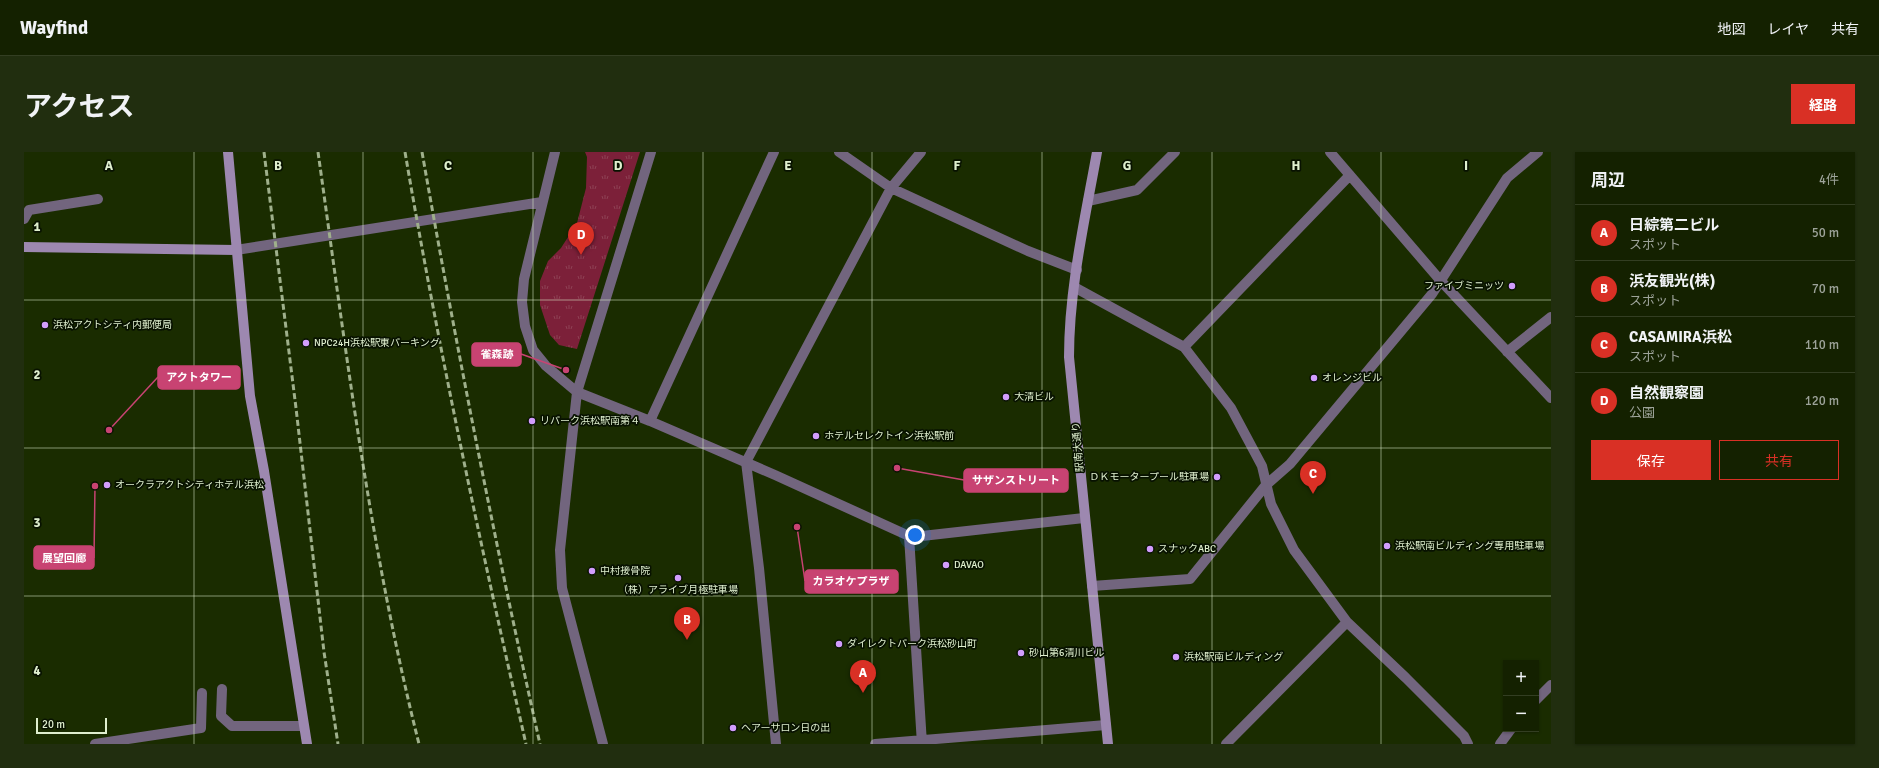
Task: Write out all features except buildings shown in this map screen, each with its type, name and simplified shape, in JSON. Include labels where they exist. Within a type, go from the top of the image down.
[{"type":"street","points":[[228,152],[250,396],[264,471],[307,744]]},
{"type":"street","points":[[555,152],[524,279],[522,302],[525,326],[534,350],[546,366],[577,392],[746,462],[909,536],[1084,518]]},
{"type":"street","points":[[603,744],[562,588],[560,550],[577,392],[651,152]]},
{"type":"street","points":[[650,421],[774,152]]},
{"type":"street","points":[[840,152],[891,188],[1028,251],[1077,270]]},
{"type":"street","points":[[776,744],[759,568],[746,462],[891,188],[921,152]]},
{"type":"street","name":"駅南大通り","points":[[1097,152],[1074,286],[1069,357],[1084,518],[1108,744]]},
{"type":"street","points":[[1088,201],[1137,190],[1175,152]]},
{"type":"street","points":[[1330,152],[1440,280],[1551,398]]},
{"type":"street","points":[[1092,586],[1190,579],[1266,485],[1290,464],[1432,294],[1507,178],[1538,152]]},
{"type":"street","points":[[1184,347],[1350,175]]},
{"type":"street","points":[[24,219],[28,210],[98,200]]},
{"type":"street","points":[[24,247],[236,250],[542,202]]},
{"type":"street","points":[[1074,286],[1184,347],[1231,408],[1262,466],[1271,504],[1294,550],[1347,622],[1464,736],[1468,744]]},
{"type":"street","points":[[1507,352],[1551,317]]},
{"type":"street","points":[[909,536],[922,742]]},
{"type":"street","points":[[1226,744],[1347,622]]},
{"type":"street","points":[[1539,697],[1551,685]]},
{"type":"street","points":[[222,689],[221,716],[232,726],[303,726]]},
{"type":"street","points":[[95,744],[202,728],[202,693]]},
{"type":"street","points":[[875,744],[922,742],[1106,725]]},
{"type":"street","points":[[1500,744],[1509,732]]},
{"type":"green space","points":[[585,152],[640,152],[577,349],[559,345],[550,335],[540,305],[540,281],[548,261],[561,248],[577,223],[586,188],[587,157]]},
{"type":"railway","points":[[264,152],[296,408],[324,652],[338,744]]},
{"type":"railway","points":[[318,152],[349,375],[373,524],[386,598],[419,744]]},
{"type":"railway","points":[[405,152],[461,449],[526,744]]},
{"type":"railway","points":[[422,152],[478,449],[540,744]]},
{"type":"place","name":"自然観察園","points":[[581,255]]},
{"type":"place","name":"ファイブミニッツ","points":[[1512,286]]},
{"type":"place","name":"浜松アクトシティ内郵便局","points":[[45,325]]},
{"type":"place","name":"NPC24H浜松駅東パーキング","points":[[306,343]]},
{"type":"place","name":"雀森跡","points":[[566,370]]},
{"type":"place","name":"オレンジビル","points":[[1314,378]]},
{"type":"place","name":"大清ビル","points":[[1006,397]]},
{"type":"place","name":"リパーク浜松駅南第４","points":[[532,421]]},
{"type":"place","name":"アクトタワー","points":[[109,430]]},
{"type":"place","name":"ホテルセレクトイン浜松駅前","points":[[816,436]]},
{"type":"place","name":"サザンストリート","points":[[897,468]]},
{"type":"place","name":"ＤＫモータープール駐車場","points":[[1217,477]]},
{"type":"place","name":"オークラアクトシティホテル浜松","points":[[107,485]]},
{"type":"place","name":"展望回廊","points":[[95,486]]},
{"type":"place","name":"CASAMIRA浜松","points":[[1313,494]]},
{"type":"place","name":"カラオケプラザ","points":[[797,527]]},
{"type":"place","name":"浜松駅南ビルディング専用駐車場","points":[[1387,546]]},
{"type":"place","name":"スナックABC","points":[[1150,549]]},
{"type":"place","name":"DAVAO","points":[[946,565]]},
{"type":"place","name":"中村接骨院","points":[[592,571]]},
{"type":"place","name":"（株）アライブ月極駐車場","points":[[678,578]]},
{"type":"place","name":"浜友観光(株)","points":[[687,640]]},
{"type":"place","name":"ダイレクトパーク浜松砂山町","points":[[839,644]]},
{"type":"place","name":"砂山第6清川ビル","points":[[1021,653]]},
{"type":"place","name":"浜松駅南ビルディング","points":[[1176,657]]},
{"type":"place","name":"日綜第二ビル","points":[[863,693]]},
{"type":"place","name":"ヘアーサロン日の出","points":[[733,728]]}]
